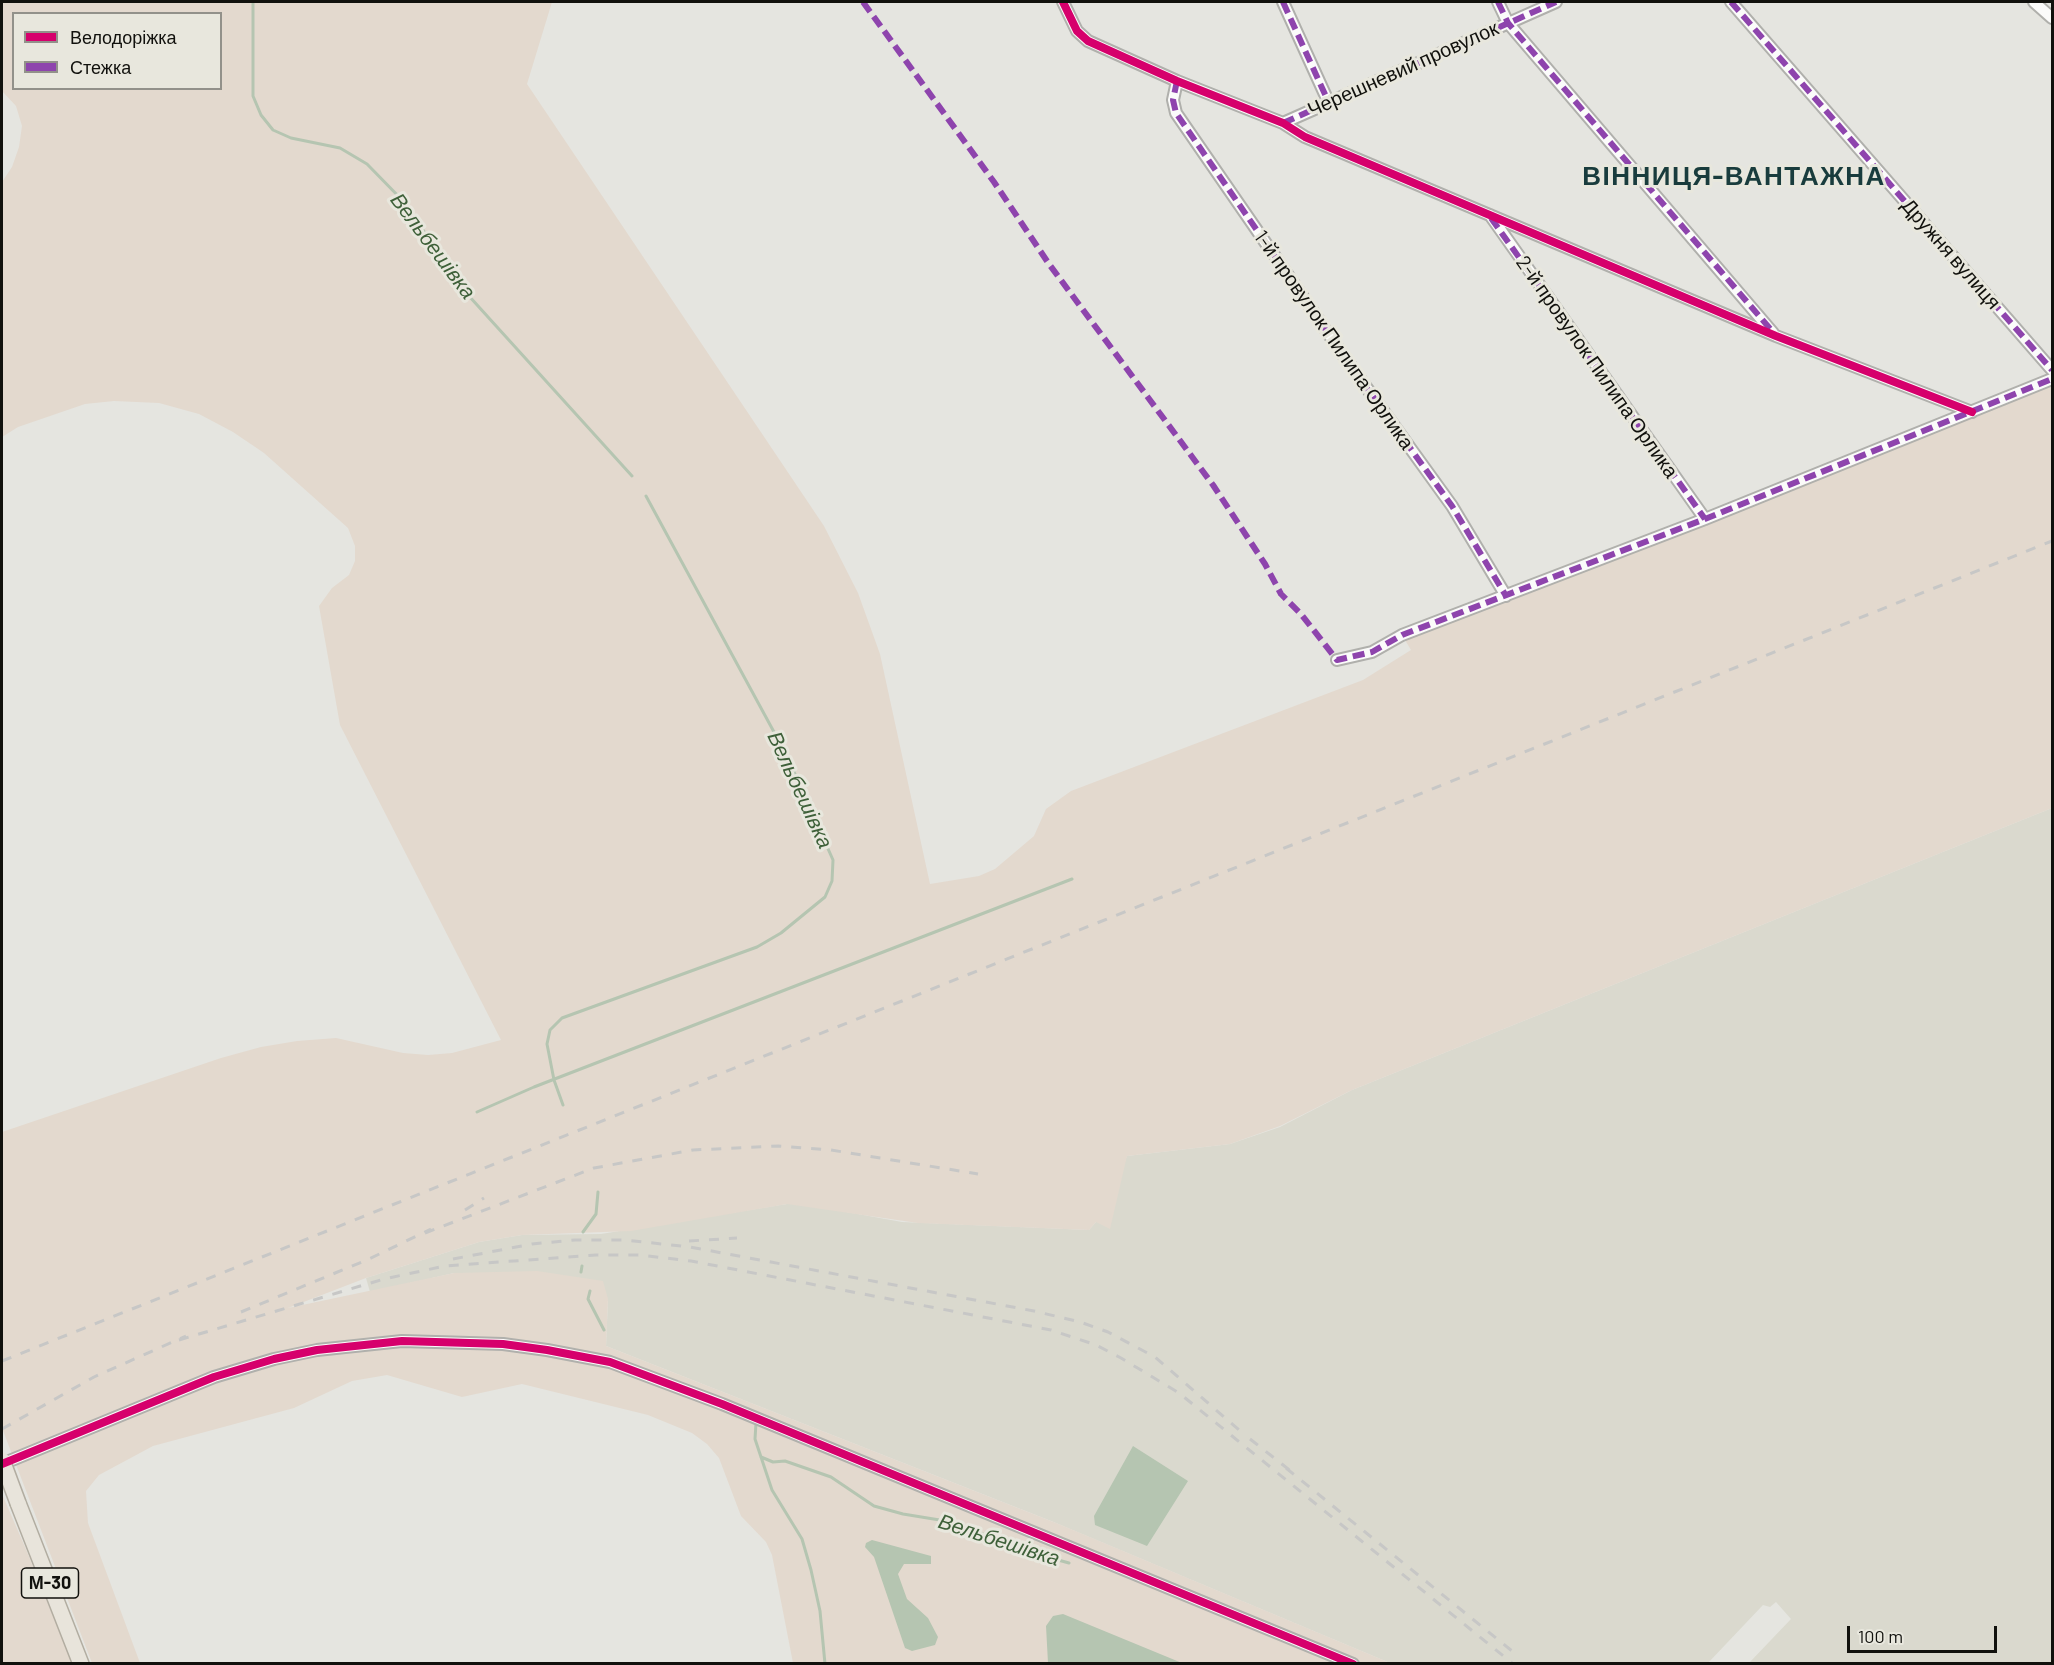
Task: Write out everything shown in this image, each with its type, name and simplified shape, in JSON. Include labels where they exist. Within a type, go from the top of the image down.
[{"type":"highway","name":"М-30","points":[[2,1462],[81,1664]]},
{"type":"street","points":[[1064,2],[1083,39],[1177,81],[1283,123],[1305,137],[1776,336],[1971,412]]},
{"type":"street","points":[[1283,2],[1328,101]]},
{"type":"street","points":[[1498,2],[1508,23],[1776,336]]},
{"type":"street","name":"Черешневий провулок","points":[[1283,123],[1328,101],[1556,2]]},
{"type":"street","name":"Дружня вулиця","points":[[1731,2],[2052,370]]},
{"type":"street","points":[[2034,2],[2052,18]]},
{"type":"street","name":"1-й провулок Пилипа Орлика","points":[[1177,81],[1173,100],[1176,113],[1336,346],[1452,506],[1506,596]]},
{"type":"street","name":"2-й провулок Пилипа Орлика","points":[[1489,215],[1705,519]]},
{"type":"street","points":[[1337,660],[1372,652],[1402,635],[1705,519],[2052,379]]},
{"type":"street","points":[[2,1462],[214,1377],[274,1359],[316,1350],[402,1341],[503,1344],[547,1350],[610,1362],[722,1404],[1353,1664]]},
{"type":"shaded area","points":[[2,2],[552,2],[527,84],[824,526],[858,593],[880,654],[930,884],[979,876],[995,869],[1034,836],[1046,809],[1071,791],[1363,680],[1411,650],[1402,635],[2052,379],[2052,808],[1352,1090],[1280,1126],[1230,1144],[1127,1156],[1110,1229],[1096,1222],[1089,1230],[918,1223],[787,1204],[631,1231],[522,1235],[479,1242],[366,1278],[288,1308],[454,1273],[537,1271],[603,1281],[608,1299],[606,1346],[1061,1525],[1390,1663],[793,1663],[772,1555],[766,1542],[741,1516],[719,1458],[707,1444],[692,1433],[648,1415],[522,1384],[462,1397],[387,1375],[352,1381],[294,1408],[153,1446],[99,1475],[86,1491],[88,1523],[140,1663],[92,1663],[2,1428],[2,1132],[221,1058],[261,1047],[336,1038],[403,1053],[428,1055],[452,1053],[501,1040],[340,725],[319,606],[332,588],[349,575],[355,561],[355,546],[348,528],[264,453],[233,432],[199,414],[159,403],[114,401],[85,404],[18,427],[2,437],[2,182],[12,167],[19,147],[22,126],[16,106],[2,91]]},
{"type":"shaded area","points":[[2052,808],[2052,1663],[1749,1663],[1791,1619],[1776,1602],[1770,1607],[1763,1605],[1708,1663],[1390,1663],[1051,1521],[606,1346],[608,1299],[454,1273],[370,1292],[366,1278],[479,1242],[522,1235],[601,1234],[797,1203],[902,1222],[1089,1230],[1096,1222],[1127,1156],[1230,1144],[1280,1127],[1352,1090]]},
{"type":"shaded area","points":[[1133,1446],[1188,1481],[1147,1546],[1095,1525],[1094,1516]]},
{"type":"shaded area","points":[[2,1494],[28,1554],[72,1663],[2,1663]]},
{"type":"shaded area","points":[[872,1540],[931,1556],[931,1564],[904,1564],[898,1574],[907,1599],[928,1618],[938,1637],[935,1645],[912,1651],[905,1648],[874,1557],[865,1547],[866,1543]]},
{"type":"shaded area","points":[[1063,1614],[1182,1663],[1048,1663],[1046,1626],[1053,1616]]},
{"type":"waterway","name":"Вельбешівка","points":[[253,2],[253,96],[261,115],[273,130],[291,138],[340,148],[367,164],[406,204],[459,285],[632,476]]},
{"type":"waterway","name":"Вельбешівка","points":[[563,1105],[554,1080],[547,1044],[550,1030],[562,1018],[757,947],[781,933],[825,897],[832,881],[833,860],[787,756],[646,496]]},
{"type":"waterway","points":[[477,1112],[534,1087],[1072,879]]},
{"type":"waterway","name":"Вельбешівка","points":[[583,1232],[596,1214],[598,1192]]},
{"type":"waterway","name":"Вельбешівка","points":[[581,1272],[582,1266]]},
{"type":"waterway","name":"Вельбешівка","points":[[590,1291],[588,1299],[604,1330]]},
{"type":"waterway","name":"Вельбешівка","points":[[756,1423],[755,1439],[772,1490],[802,1539],[811,1570],[820,1611],[825,1664]]},
{"type":"waterway","name":"Вельбешівка","points":[[761,1457],[773,1462],[785,1461],[831,1477],[874,1506],[903,1514],[958,1523],[1015,1548],[1069,1563]]},
{"type":"railway","points":[[2,1361],[2052,541]]},
{"type":"railway","points":[[425,1233],[594,1168],[693,1150],[778,1146],[831,1150],[978,1174]]},
{"type":"railway","points":[[465,1210],[484,1198]]},
{"type":"railway","points":[[241,1312],[369,1259],[431,1229]]},
{"type":"railway","points":[[689,1241],[737,1238]]},
{"type":"railway","points":[[453,1259],[532,1244],[575,1240],[625,1240],[690,1247],[1034,1311],[1080,1322],[1108,1332],[1155,1357],[1246,1436]]},
{"type":"railway","points":[[179,1340],[384,1279],[445,1266],[596,1255],[639,1255],[691,1261],[1051,1330],[1096,1345],[1179,1393],[1512,1663]]},
{"type":"railway","points":[[2,1429],[94,1377],[186,1336]]},
{"type":"railway","points":[[1250,1439],[1292,1472]]},
{"type":"railway","points":[[1286,1468],[1517,1655]]},
{"type":"marked path","points":[[863,2],[994,182],[1049,264],[1213,485],[1265,564],[1281,594],[1301,614],[1337,660],[1372,652],[1402,635],[1705,519],[2052,379]]},
{"type":"marked path","points":[[1283,2],[1328,101]]},
{"type":"marked path","points":[[1498,2],[1508,23],[1772,331]]},
{"type":"marked path","points":[[1283,123],[1556,2]]},
{"type":"marked path","points":[[1731,2],[2052,370]]},
{"type":"marked path","points":[[1177,81],[1173,100],[1176,113],[1343,355],[1452,506],[1506,596]]},
{"type":"marked path","points":[[1491,218],[1705,519]]},
{"type":"cycle path","points":[[1063,2],[1077,31],[1088,41],[1177,81],[1283,123],[1305,137],[1776,336],[1972,412]]},
{"type":"cycle path","points":[[2,1464],[214,1377],[274,1359],[317,1350],[402,1341],[503,1344],[547,1350],[610,1362],[722,1404],[1353,1664]]},
{"type":"district","name":"ВІННИЦЯ-ВАНТАЖНА","points":[[1734,176]]}]
